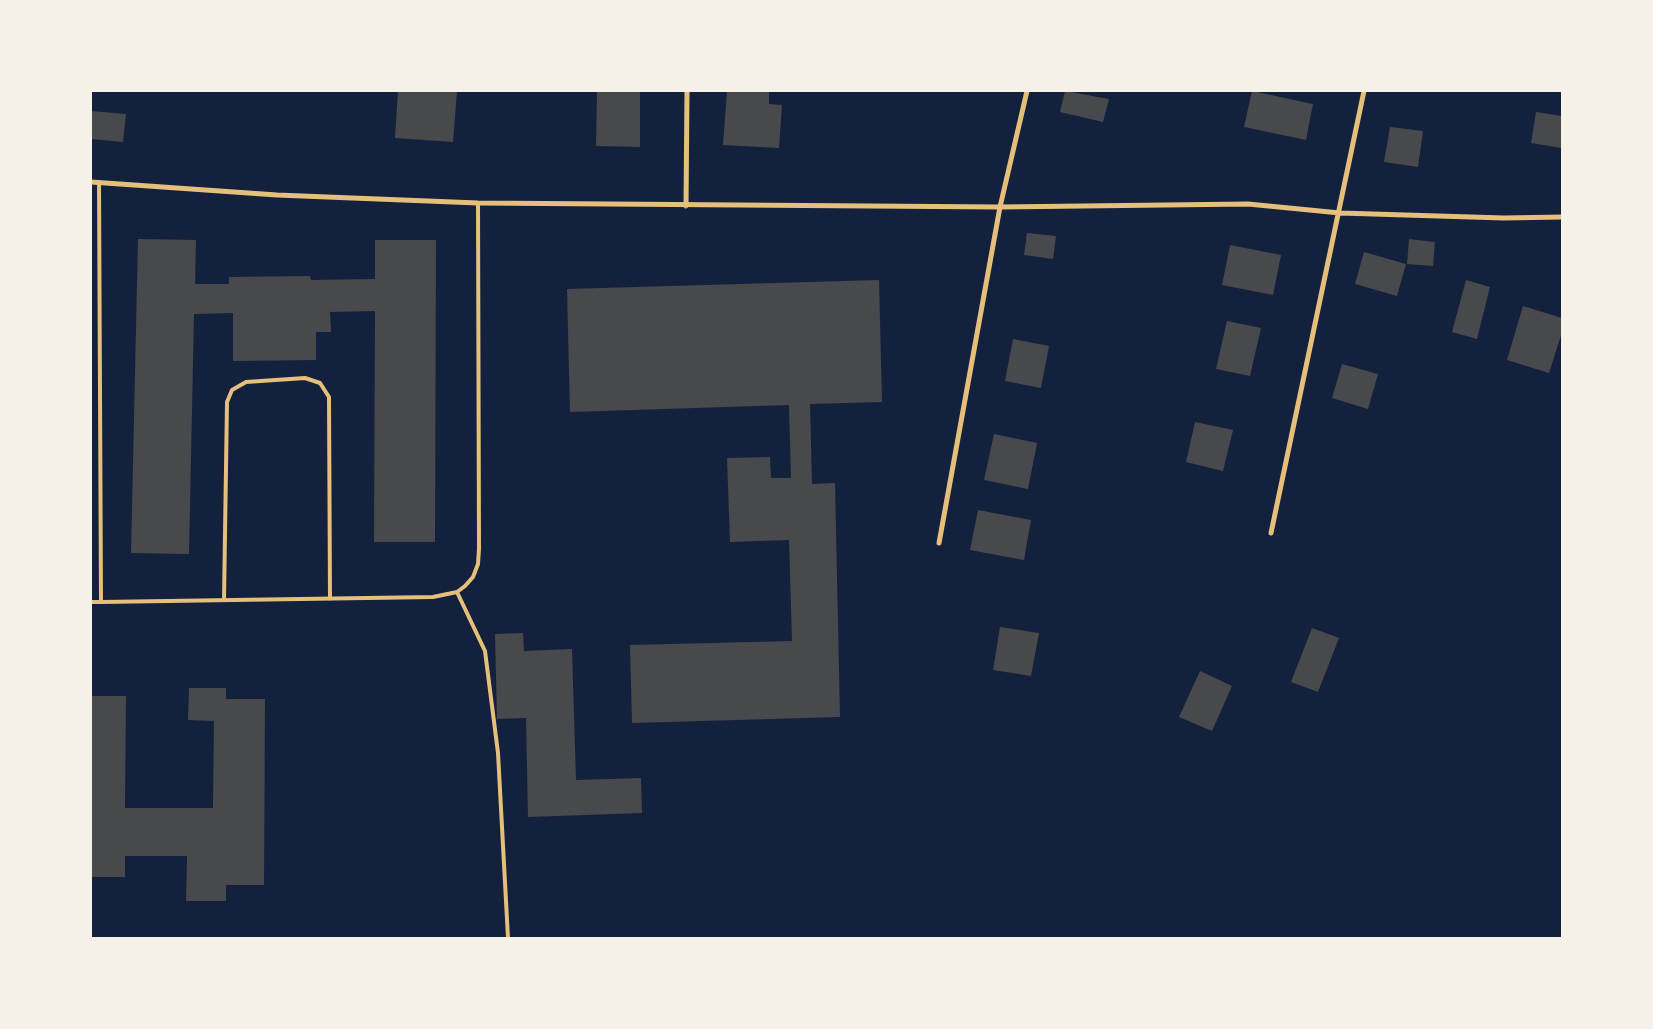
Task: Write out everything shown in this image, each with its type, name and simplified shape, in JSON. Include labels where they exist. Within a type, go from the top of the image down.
[{"type":"street","points":[[686,206],[687,91]]},
{"type":"street","points":[[939,543],[1000,207],[1027,91]]},
{"type":"street","points":[[1271,533],[1340,213],[1364,91]]},
{"type":"street","points":[[91,182],[277,195],[478,202],[686,206],[1000,207],[1248,204],[1340,213],[1504,218],[1562,217]]},
{"type":"lane","points":[[99,182],[101,602]]},
{"type":"lane","points":[[91,602],[433,597],[457,592],[473,577],[478,564],[478,202]]},
{"type":"lane","points":[[224,600],[227,402],[232,390],[246,382],[305,378],[320,383],[329,397],[330,599]]},
{"type":"lane","points":[[457,592],[484,651],[498,752],[508,938]]},
{"type":"building","points":[[398,91],[457,91],[453,142],[395,138]]},
{"type":"building","points":[[597,91],[640,91],[640,147],[596,146]]},
{"type":"building","points":[[727,91],[769,91],[769,104],[782,105],[779,148],[723,145]]},
{"type":"building","points":[[1065,91],[1109,99],[1103,122],[1060,112]]},
{"type":"building","points":[[1252,91],[1313,104],[1306,140],[1244,127]]},
{"type":"building","points":[[91,111],[126,114],[123,142],[91,139]]},
{"type":"building","points":[[1536,112],[1562,116],[1562,148],[1531,143]]},
{"type":"building","points":[[1390,127],[1423,131],[1418,167],[1384,162]]},
{"type":"building","points":[[1027,233],[1056,236],[1053,259],[1024,255]]},
{"type":"building","points":[[138,239],[196,240],[195,284],[229,284],[229,277],[310,276],[311,280],[375,279],[375,240],[436,240],[435,542],[374,542],[375,311],[330,312],[331,332],[316,332],[316,360],[233,361],[233,313],[194,314],[189,554],[131,553]]},
{"type":"building","points":[[1409,239],[1435,242],[1433,266],[1407,264]]},
{"type":"building","points":[[1230,245],[1281,255],[1273,295],[1222,285]]},
{"type":"building","points":[[1364,252],[1406,264],[1397,296],[1355,284]]},
{"type":"building","points":[[879,280],[882,402],[810,404],[812,484],[835,483],[840,717],[632,723],[630,645],[792,641],[789,540],[730,542],[727,458],[770,457],[771,478],[791,478],[789,405],[570,412],[567,289]]},
{"type":"building","points":[[1466,280],[1490,287],[1477,339],[1452,332]]},
{"type":"building","points":[[1523,306],[1562,318],[1562,332],[1549,373],[1507,360]]},
{"type":"building","points":[[1227,321],[1261,328],[1250,376],[1216,369]]},
{"type":"building","points":[[1013,339],[1049,346],[1041,388],[1005,381]]},
{"type":"building","points":[[1342,364],[1378,374],[1368,409],[1332,398]]},
{"type":"building","points":[[1195,422],[1233,430],[1223,471],[1186,462]]},
{"type":"building","points":[[994,434],[1037,443],[1028,489],[984,480]]},
{"type":"building","points":[[978,510],[1031,520],[1024,560],[970,550]]},
{"type":"building","points":[[1000,627],[1039,633],[1031,676],[993,670]]},
{"type":"building","points":[[1312,628],[1339,638],[1318,692],[1291,682]]},
{"type":"building","points":[[523,633],[524,651],[572,649],[576,780],[641,778],[642,813],[528,817],[526,718],[497,719],[495,634]]},
{"type":"building","points":[[1200,671],[1232,686],[1212,731],[1179,717]]},
{"type":"building","points":[[189,688],[226,688],[226,699],[265,699],[264,885],[226,885],[226,901],[186,901],[187,856],[125,856],[125,877],[91,877],[91,696],[126,696],[125,808],[213,808],[214,721],[188,720]]}]
